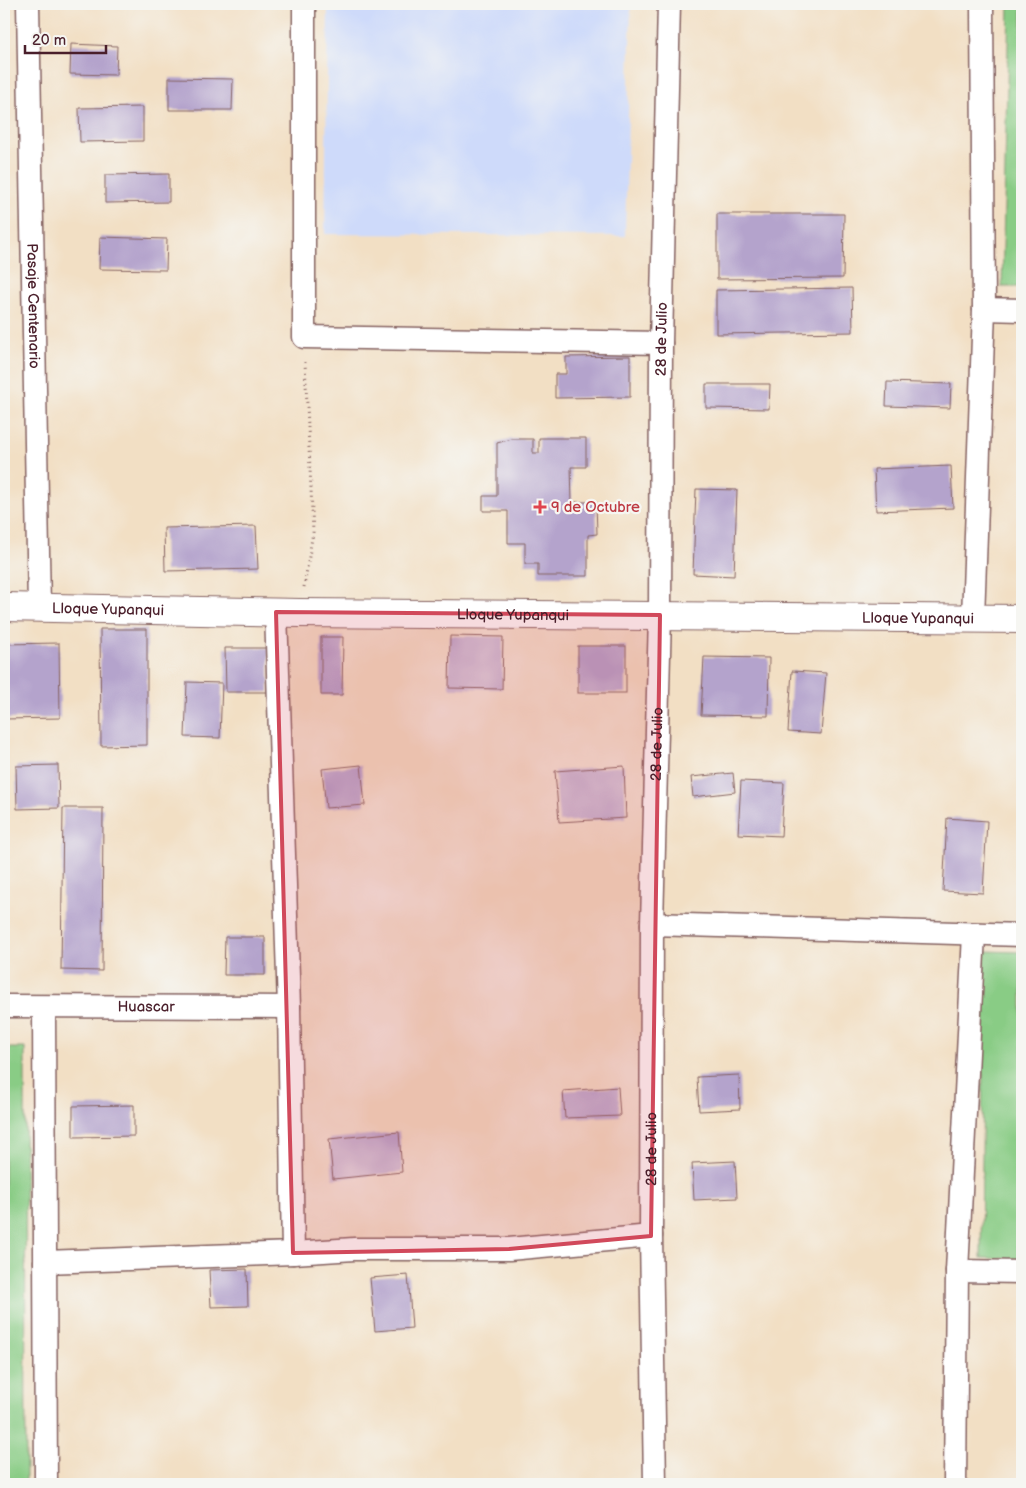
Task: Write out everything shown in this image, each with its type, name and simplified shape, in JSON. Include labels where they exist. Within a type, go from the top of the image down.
[{"type":"street","name":"Pasaje Centenario","points":[[28,4],[39,608]]},
{"type":"street","points":[[304,4],[304,337],[660,344]]},
{"type":"street","name":"28 de Julio","points":[[656,1484],[651,1236],[652,924],[660,616],[660,344],[669,4]]},
{"type":"street","points":[[973,618],[984,309],[982,4]]},
{"type":"street","points":[[984,309],[1022,310]]},
{"type":"street","name":"Lloque Yupanqui","points":[[4,607],[288,612],[1022,619]]},
{"type":"street","points":[[288,612],[292,1253]]},
{"type":"street","points":[[652,924],[1022,934]]},
{"type":"street","points":[[955,1484],[957,1270],[974,934]]},
{"type":"street","name":"Huascar","points":[[4,1006],[289,1007]]},
{"type":"street","points":[[44,1007],[46,1484]]},
{"type":"street","points":[[45,1262],[354,1249],[509,1249],[651,1236]]},
{"type":"street","points":[[957,1270],[1022,1272]]},
{"type":"path","points":[[288,612],[313,532],[304,337]]},
{"type":"highlighted area","points":[[276,612],[660,615],[651,1236],[509,1249],[293,1253]]},
{"type":"shaded area","points":[[328,4],[631,4],[625,236],[325,234]]},
{"type":"green space","points":[[1009,4],[1022,4],[1022,287],[1002,287]]},
{"type":"green space","points":[[984,951],[1022,952],[1022,1259],[981,1258]]},
{"type":"green space","points":[[4,1048],[25,1048],[26,1484],[4,1484]]},
{"type":"building","points":[[71,44],[117,46],[116,75],[70,74]]},
{"type":"building","points":[[169,78],[233,79],[232,110],[169,110]]},
{"type":"building","points":[[143,107],[143,141],[80,142],[79,108]]},
{"type":"building","points":[[169,174],[169,202],[105,203],[105,175]]},
{"type":"building","points":[[717,214],[844,214],[843,278],[717,279]]},
{"type":"building","points":[[100,237],[167,239],[166,270],[99,269]]},
{"type":"building","points":[[852,288],[853,332],[716,334],[716,290]]},
{"type":"building","points":[[630,356],[630,397],[555,398],[555,374],[566,374],[566,357]]},
{"type":"building","points":[[887,382],[951,384],[950,408],[886,406]]},
{"type":"building","points":[[706,384],[770,384],[769,409],[706,408]]},
{"type":"building","name":"9 de Octubre","points":[[539,438],[586,438],[586,467],[571,467],[572,502],[596,502],[597,534],[588,535],[588,576],[538,576],[538,564],[525,564],[525,543],[508,543],[508,511],[483,511],[483,496],[497,496],[497,443],[512,439],[533,439],[533,453],[539,453]]},
{"type":"building","points":[[951,466],[953,508],[876,511],[874,469]]},
{"type":"building","points":[[696,489],[737,490],[734,576],[693,574]]},
{"type":"building","points":[[256,526],[258,569],[165,571],[164,528]]},
{"type":"building","points":[[100,629],[147,629],[147,745],[101,746]]},
{"type":"building","points":[[450,636],[503,637],[502,689],[449,688]]},
{"type":"building","points":[[321,637],[343,637],[342,695],[321,695]]},
{"type":"building","points":[[59,643],[60,718],[4,719],[4,644]]},
{"type":"building","points":[[578,646],[626,646],[626,693],[578,693]]},
{"type":"building","points":[[225,648],[269,648],[269,692],[226,692]]},
{"type":"building","points":[[704,657],[769,658],[768,716],[701,715]]},
{"type":"building","points":[[792,671],[826,673],[821,734],[788,732]]},
{"type":"building","points":[[187,682],[222,683],[220,738],[185,737]]},
{"type":"building","points":[[58,765],[59,808],[17,809],[16,766]]},
{"type":"building","points":[[361,765],[365,805],[326,808],[322,769]]},
{"type":"building","points":[[624,766],[626,818],[559,822],[555,771]]},
{"type":"building","points":[[733,773],[735,792],[693,797],[691,777]]},
{"type":"building","points":[[741,781],[784,783],[781,836],[738,834]]},
{"type":"building","points":[[63,808],[103,808],[102,971],[61,970]]},
{"type":"building","points":[[947,818],[987,821],[983,893],[943,891]]},
{"type":"building","points":[[225,937],[265,937],[265,975],[224,975]]},
{"type":"building","points":[[739,1075],[740,1109],[699,1111],[697,1077]]},
{"type":"building","points":[[618,1087],[620,1116],[565,1118],[563,1091]]},
{"type":"building","points":[[134,1105],[134,1136],[73,1137],[73,1106]]},
{"type":"building","points":[[399,1132],[402,1172],[333,1179],[329,1139]]},
{"type":"building","points":[[735,1161],[737,1198],[694,1200],[692,1163]]},
{"type":"building","points":[[247,1269],[248,1306],[211,1307],[209,1270]]},
{"type":"building","points":[[408,1275],[412,1328],[375,1331],[370,1278]]},
{"type":"place","name":"9 de Octubre","points":[[540,507]]}]
